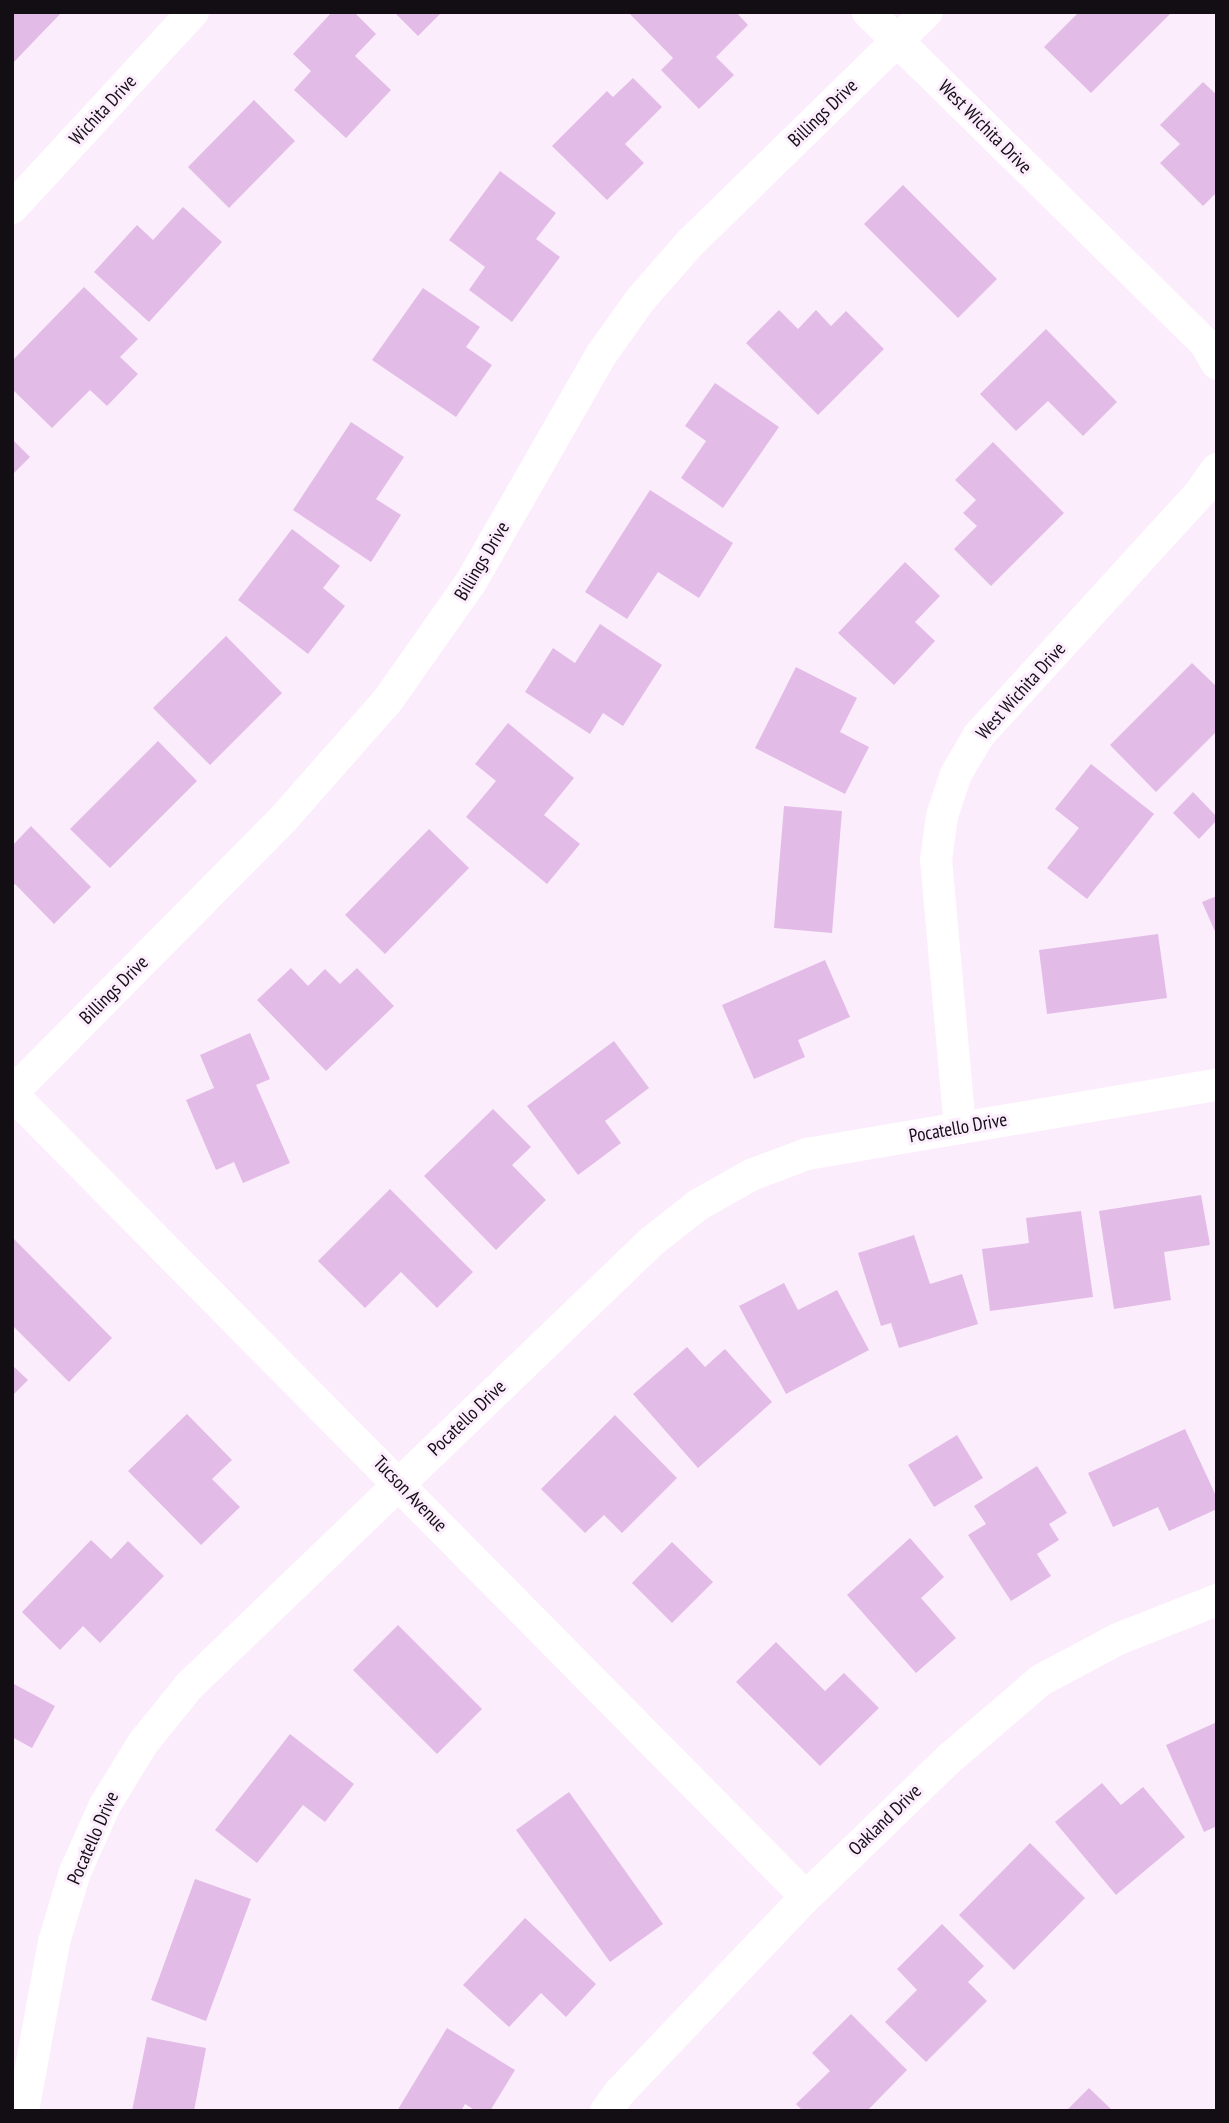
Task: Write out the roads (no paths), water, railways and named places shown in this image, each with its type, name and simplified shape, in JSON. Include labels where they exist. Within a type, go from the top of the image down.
[{"type":"street","name":"Wichita Drive","points":[[12,208],[193,12]]},
{"type":"street","name":"West Wichita Drive","points":[[868,12],[1205,343],[1217,364]]},
{"type":"street","name":"Billings Drive","points":[[12,1093],[284,818],[388,700],[471,582],[601,355],[641,299],[690,243],[927,12]]},
{"type":"street","name":"West Wichita Drive","points":[[960,1128],[936,860],[942,816],[956,774],[979,735],[1200,493],[1217,469]]},
{"type":"street","name":"Pocatello Drive","points":[[23,2111],[54,1942],[75,1872],[105,1805],[143,1743],[189,1686],[652,1242],[698,1205],[751,1175],[807,1154],[1217,1085]]},
{"type":"street","name":"Tucson Avenue","points":[[12,1093],[806,1897]]},
{"type":"street","name":"Oakland Drive","points":[[606,2111],[620,2092],[806,1897],[950,1758],[1041,1680],[1118,1639],[1217,1600]]}]
